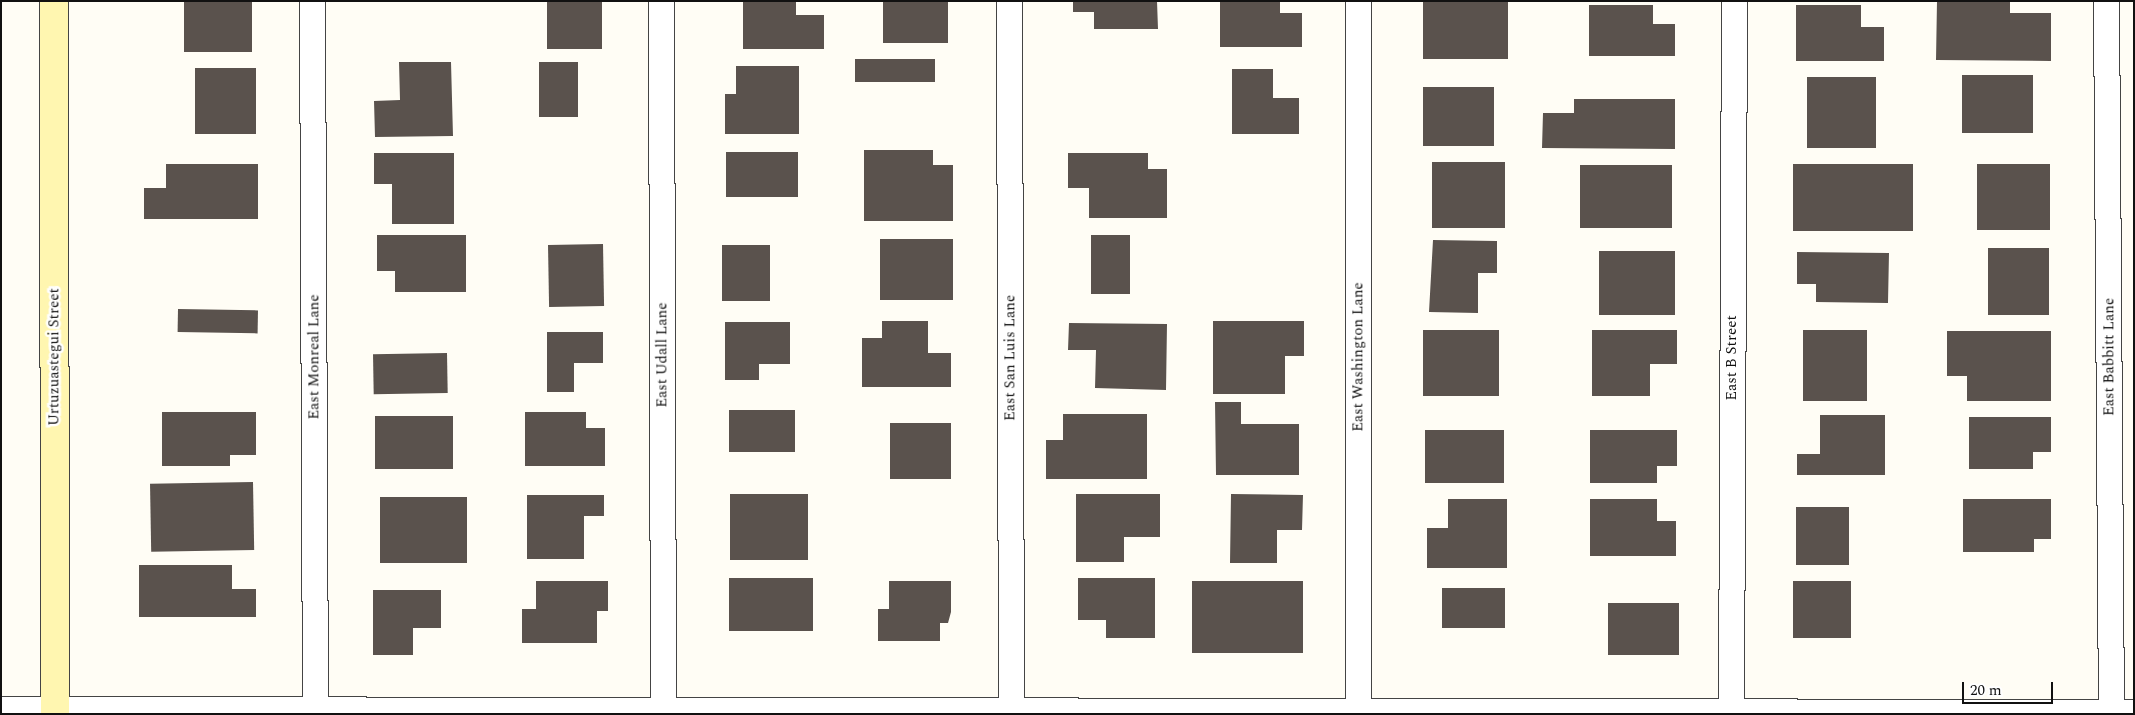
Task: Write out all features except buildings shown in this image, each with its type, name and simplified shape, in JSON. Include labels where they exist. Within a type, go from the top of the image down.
[{"type":"main road","name":"Urtuzuastegui Street","points":[[54,1],[55,711]]},
{"type":"street","name":"East Monreal Lane","points":[[312,1],[315,712]]},
{"type":"street","name":"East Udall Lane","points":[[661,1],[663,710]]},
{"type":"street","name":"East San Luis Lane","points":[[1009,1],[1011,712]]},
{"type":"street","name":"East Washington Lane","points":[[1358,1],[1358,712]]},
{"type":"street","name":"East B Street","points":[[1730,713],[1734,1]]},
{"type":"street","name":"East Babbitt Lane","points":[[2106,1],[2119,712]]},
{"type":"street","points":[[1,709],[315,712],[663,710],[1730,713],[2119,712]]}]
